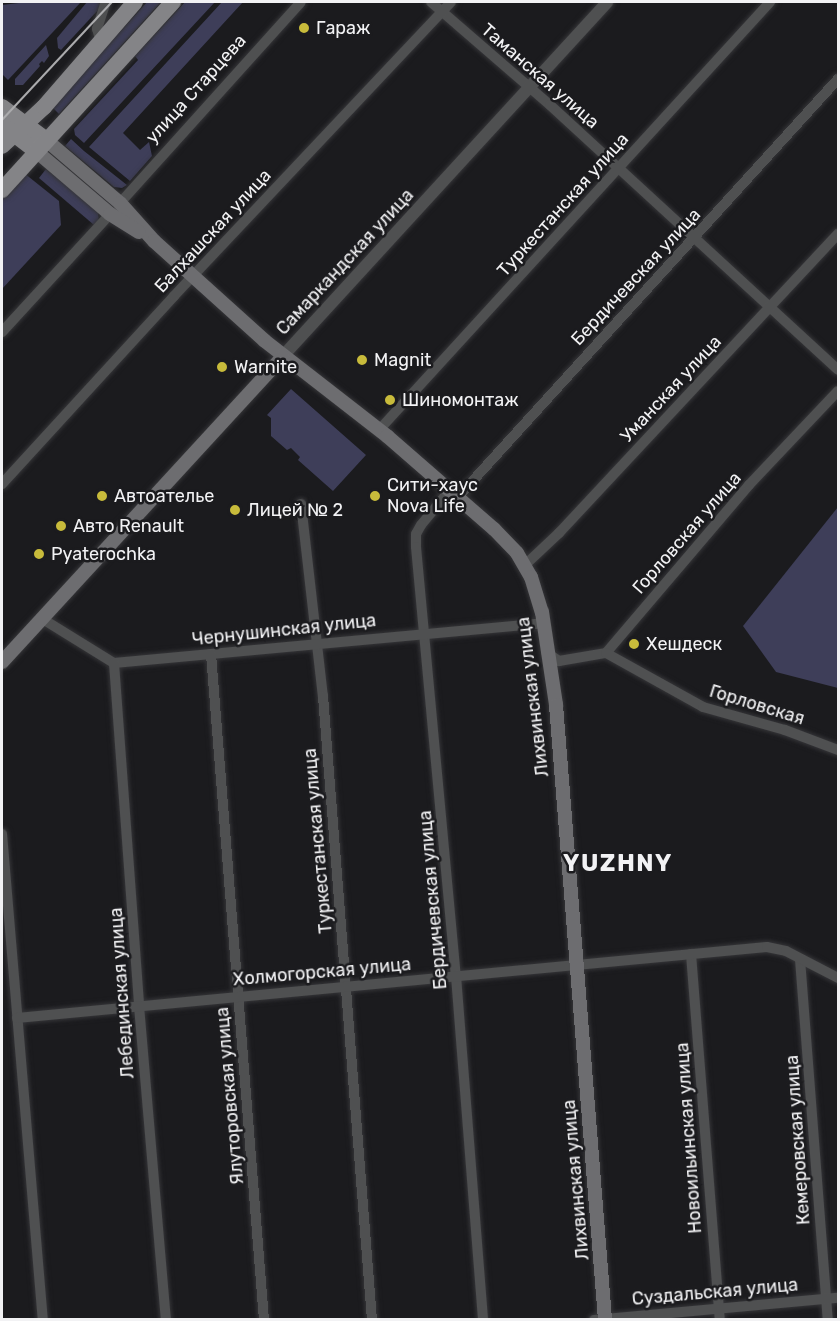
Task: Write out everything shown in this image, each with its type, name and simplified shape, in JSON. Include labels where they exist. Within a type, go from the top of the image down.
[{"type":"main road","points":[[2,146],[44,108],[135,2]]},
{"type":"main road","points":[[2,190],[40,145],[173,2]]},
{"type":"main road","points":[[2,107],[21,130],[120,203],[154,241]]},
{"type":"main road","points":[[2,125],[21,130]]},
{"type":"main road","points":[[40,145],[110,213],[154,241]]},
{"type":"main road","name":"Лихвинская улица","points":[[154,241],[283,356],[379,430],[504,538],[525,565],[537,593],[556,700],[605,1319]]},
{"type":"main road","name":"Самаркандская улица","points":[[6,657],[283,356]]},
{"type":"street","points":[[101,42],[97,29],[106,2]]},
{"type":"street","name":"улица Старцева","points":[[120,203],[301,2]]},
{"type":"street","name":"Таманская улица","points":[[431,2],[530,87],[838,370]]},
{"type":"street","name":"Балхашская улица","points":[[2,484],[451,2]]},
{"type":"street","name":"Самаркандская улица","points":[[283,356],[607,2]]},
{"type":"street","name":"Туркестанская улица","points":[[379,430],[770,2]]},
{"type":"street","name":"Бердичевская улица","points":[[483,1320],[456,976],[416,538],[423,522],[454,494],[695,238],[838,79]]},
{"type":"street","points":[[2,332],[110,213]]},
{"type":"street","name":"Уманская улица","points":[[525,565],[559,533],[838,234]]},
{"type":"street","name":"Горловская улица","points":[[606,653],[749,486],[838,391]]},
{"type":"street","name":"Туркестанская улица","points":[[301,504],[347,986],[372,1320]]},
{"type":"street","points":[[41,618],[114,663]]},
{"type":"street","name":"Чернушинская улица","points":[[114,663],[425,632],[543,623]]},
{"type":"street","points":[[546,652],[559,661],[606,653]]},
{"type":"street","name":"Горловская","points":[[606,653],[703,707],[785,730],[838,750]]},
{"type":"street","name":"Ялуторовская улица","points":[[211,654],[264,1320]]},
{"type":"street","name":"Лебединская улица","points":[[114,663],[139,1006],[166,1320]]},
{"type":"street","points":[[2,834],[43,1320]]},
{"type":"street","name":"Холмогорская улица","points":[[17,1018],[767,947],[786,951],[836,973]]},
{"type":"street","name":"Новоильинская улица","points":[[691,954],[720,1320]]},
{"type":"street","name":"Кемеровская улица","points":[[800,959],[828,1320]]},
{"type":"street","name":"Суздальская улица","points":[[594,1320],[838,1298]]},
{"type":"shaded area","points":[[27,2],[81,2],[8,80],[2,74],[2,5]]},
{"type":"shaded area","points":[[87,2],[101,2],[99,9],[61,50],[58,48],[57,38]]},
{"type":"shaded area","points":[[147,2],[161,2],[59,114],[52,107]]},
{"type":"shaded area","points":[[185,2],[215,2],[84,143],[75,135],[74,129],[138,60],[135,56]]},
{"type":"shaded area","points":[[222,2],[243,2],[123,133],[140,150],[149,142],[152,156],[130,181],[89,147]]},
{"type":"shaded area","points":[[46,45],[49,56],[44,63],[42,61],[39,64],[40,66],[23,85],[15,85],[15,79]]},
{"type":"shaded area","points":[[71,139],[127,185],[122,188],[114,187],[65,146]]},
{"type":"shaded area","points":[[46,169],[98,212],[99,221],[94,225],[39,178]]},
{"type":"shaded area","points":[[24,173],[59,201],[61,225],[2,289],[2,198]]},
{"type":"shaded area","points":[[291,389],[366,455],[333,491],[298,460],[300,457],[291,448],[287,450],[271,436],[271,418],[267,415]]},
{"type":"shaded area","points":[[838,507],[838,688],[776,672],[743,626]]},
{"type":"tram line","points":[[2,120],[112,2]]},
{"type":"place","name":"Гараж","points":[[304,28]]},
{"type":"place","name":"Magnit","points":[[362,360]]},
{"type":"place","name":"Warnite","points":[[222,367]]},
{"type":"place","name":"Шинoмонтаж","points":[[390,400]]},
{"type":"place","name":"Автоателье","points":[[102,496]]},
{"type":"place","name":"Сити-хаус Nova Life","points":[[375,496]]},
{"type":"place","name":"Лицей № 2","points":[[235,510]]},
{"type":"place","name":"Авто Renault","points":[[61,526]]},
{"type":"place","name":"Pyaterochka","points":[[39,554]]},
{"type":"place","name":"Хешдеск","points":[[634,644]]},
{"type":"district","name":"YUZHNY","points":[[618,864]]}]
